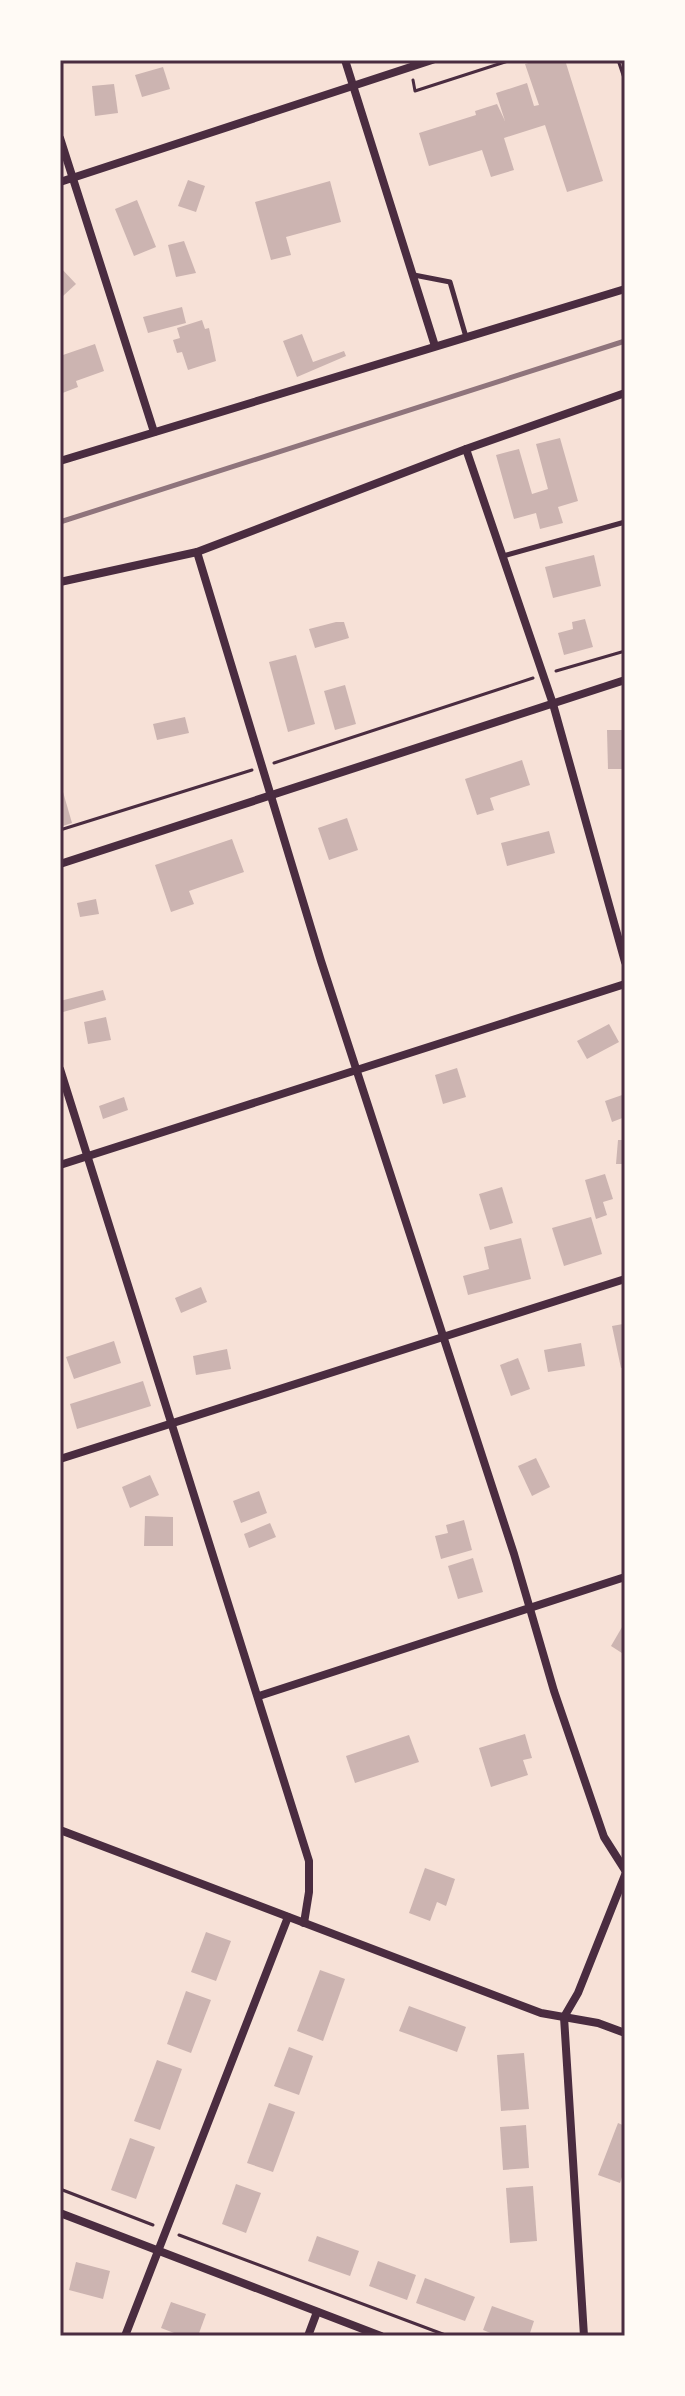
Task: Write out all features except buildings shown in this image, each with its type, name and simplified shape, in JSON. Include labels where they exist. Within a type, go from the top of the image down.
[{"type":"street","points":[[345,60],[435,346]]},
{"type":"street","points":[[60,182],[432,60]]},
{"type":"street","points":[[60,138],[154,432]]},
{"type":"street","points":[[60,461],[625,289]]},
{"type":"street","points":[[60,582],[197,552],[466,449],[625,393]]},
{"type":"street","points":[[466,449],[553,704],[625,962]]},
{"type":"street","points":[[197,552],[356,1070],[530,1610],[604,1837],[625,1873],[578,1993],[564,2017],[584,2336]]},
{"type":"street","points":[[60,864],[625,680]]},
{"type":"street","points":[[60,1165],[625,984]]},
{"type":"street","points":[[60,1069],[309,1861],[309,1892],[304,1923]]},
{"type":"street","points":[[60,1459],[625,1279]]},
{"type":"street","points":[[259,1696],[625,1577]]},
{"type":"street","points":[[60,1830],[541,2013],[625,2033]]},
{"type":"street","points":[[125,2336],[143,2283],[160,2251],[288,1917]]},
{"type":"street","points":[[60,2213],[381,2336]]},
{"type":"street","points":[[308,2336],[317,2312]]},
{"type":"lane","points":[[413,275],[450,282],[466,337]]},
{"type":"lane","points":[[503,556],[625,522]]},
{"type":"path","points":[[410,67],[415,91],[511,60]]},
{"type":"path","points":[[618,60],[625,81]]},
{"type":"path","points":[[60,830],[625,651]]},
{"type":"path","points":[[60,2189],[448,2336]]},
{"type":"railway","points":[[60,522],[625,341]]}]
